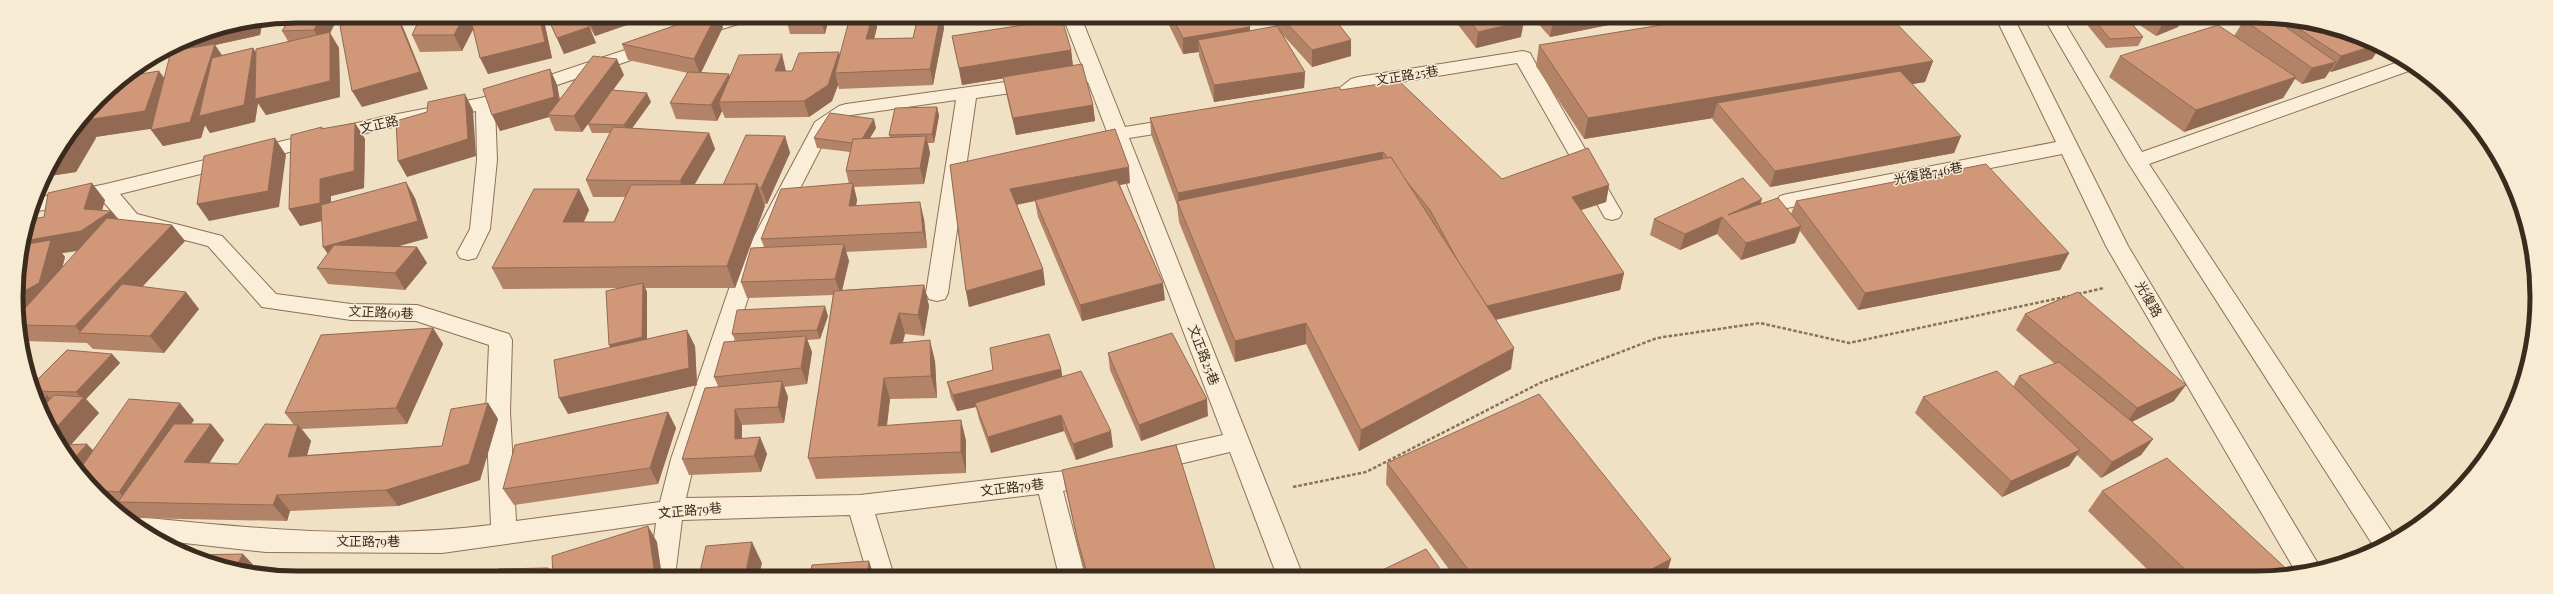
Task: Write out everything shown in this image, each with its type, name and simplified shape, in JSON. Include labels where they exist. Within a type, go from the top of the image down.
[{"type":"street","name":"文正路","points":[[40,204],[106,191],[382,123],[485,103],[721,23]]},
{"type":"street","name":"文正路25巷","points":[[1074,23],[1288,571]]},
{"type":"street","name":"光復路","points":[[2007,23],[2117,246],[2306,566]]},
{"type":"street","points":[[2057,23],[2137,161],[2383,540]]},
{"type":"street","name":"文正路25巷","points":[[1307,104],[1338,99],[1358,83],[1523,57],[1612,213]]},
{"type":"street","points":[[2137,161],[2404,67]]},
{"type":"street","points":[[663,571],[670,511],[683,459],[745,274],[822,126],[846,110],[1096,75]]},
{"type":"street","points":[[937,293],[967,93]]},
{"type":"street","points":[[468,253],[480,229],[487,160],[485,103]]},
{"type":"street","points":[[1118,134],[1197,122]]},
{"type":"street","name":"光復路746巷","points":[[1788,201],[2068,146]]},
{"type":"street","name":"文正路69巷","points":[[106,191],[130,219],[215,241],[270,301],[351,312],[417,313],[501,340],[498,412],[504,534]]},
{"type":"street","name":"文正路79巷","points":[[152,529],[266,541],[442,542],[690,508],[860,505],[1049,483],[1237,441]]},
{"type":"street","points":[[1049,483],[1071,571]]},
{"type":"street","points":[[860,505],[880,571]]},
{"type":"path","points":[[1257,494],[1366,472],[1540,383],[1657,338],[1760,323],[1850,343],[2138,281]]},
{"type":"building","points":[[318,23],[314,30],[282,31],[287,24]]},
{"type":"building","points":[[351,23],[400,23],[420,72],[352,91],[340,26]]},
{"type":"building","points":[[418,23],[460,23],[454,35],[412,35]]},
{"type":"building","points":[[472,23],[541,23],[545,42],[480,58]]},
{"type":"building","points":[[550,23],[587,23],[589,27],[557,38]]},
{"type":"building","points":[[682,23],[712,23],[694,59],[622,44]]},
{"type":"building","points":[[848,23],[870,23],[866,39],[913,38],[917,23],[939,23],[930,69],[835,73]]},
{"type":"building","points":[[1036,23],[1063,23],[1071,50],[959,68],[952,36]]},
{"type":"building","points":[[1175,23],[1248,23],[1250,27],[1183,38]]},
{"type":"building","points":[[1287,23],[1338,23],[1351,40],[1312,50]]},
{"type":"building","points":[[1471,23],[1516,23],[1478,32]]},
{"type":"building","points":[[1673,23],[1896,23],[1933,61],[1588,118],[1539,45]]},
{"type":"building","points":[[2097,23],[2131,23],[2143,37],[2110,39]]},
{"type":"building","points":[[2248,23],[2282,24],[2336,62],[2312,68]]},
{"type":"building","points":[[2218,25],[2296,77],[2196,110],[2120,56]]},
{"type":"building","points":[[2293,25],[2327,32],[2369,47],[2341,56]]},
{"type":"building","points":[[1277,26],[1305,72],[1214,85],[1198,40]]},
{"type":"building","points":[[330,32],[330,81],[255,99],[256,49]]},
{"type":"building","points":[[215,44],[190,122],[151,130],[170,54],[179,50]]},
{"type":"building","points":[[253,48],[244,105],[199,116],[212,58]]},
{"type":"building","points":[[839,52],[828,85],[804,101],[719,102],[739,55],[782,54],[775,71],[792,71],[799,53]]},
{"type":"building","points":[[593,56],[617,59],[574,116],[548,115]]},
{"type":"building","points":[[1082,64],[1093,105],[1013,118],[1003,77]]},
{"type":"building","points":[[550,69],[554,97],[492,115],[483,89]]},
{"type":"building","points":[[159,71],[145,111],[88,120],[116,91],[138,74]]},
{"type":"building","points":[[1900,71],[1961,136],[1775,171],[1717,103]]},
{"type":"building","points":[[688,72],[729,74],[711,105],[670,103]]},
{"type":"building","points":[[1399,81],[1502,179],[1588,148],[1609,185],[1572,197],[1624,273],[1487,306],[1459,263],[1430,210],[1403,177],[1391,157],[1388,158],[1383,152],[1178,193],[1150,118],[1339,87],[1341,90]]},
{"type":"building","points":[[612,90],[647,93],[624,125],[588,124]]},
{"type":"building","points":[[465,94],[468,139],[398,161],[396,121],[427,112],[428,102]]},
{"type":"building","points":[[937,107],[932,134],[889,135],[895,108]]},
{"type":"building","points":[[830,113],[874,119],[862,139],[853,139],[852,143],[814,138]]},
{"type":"building","points":[[355,123],[354,171],[320,179],[320,203],[289,209],[291,135],[322,127],[321,129]]},
{"type":"building","points":[[613,127],[709,133],[680,181],[586,180]]},
{"type":"building","points":[[1115,129],[1129,167],[1010,189],[1043,269],[966,291],[950,165]]},
{"type":"building","points":[[746,135],[785,136],[761,188],[758,188],[757,184],[723,185]]},
{"type":"building","points":[[926,136],[920,168],[846,171],[853,139]]},
{"type":"building","points":[[275,138],[268,191],[197,204],[204,156]]},
{"type":"building","points":[[1391,157],[1514,348],[1361,430],[1306,323],[1235,341],[1177,201]]},
{"type":"building","points":[[1986,164],[2069,253],[1865,293],[1796,201]]},
{"type":"building","points":[[1743,178],[1762,199],[1728,215],[1778,198],[1801,226],[1746,243],[1722,217],[1685,234],[1654,219]]},
{"type":"building","points":[[1117,180],[1163,283],[1080,305],[1035,200]]},
{"type":"building","points":[[406,182],[418,221],[323,247],[321,205]]},
{"type":"building","points":[[92,183],[84,209],[111,211],[81,231],[29,240],[35,219],[44,217],[48,193]]},
{"type":"building","points":[[853,183],[849,206],[920,202],[923,232],[761,239],[781,189]]},
{"type":"building","points":[[757,184],[727,266],[492,268],[534,189],[579,189],[563,222],[614,222],[631,185]]},
{"type":"building","points":[[107,218],[172,225],[75,326],[25,325],[24,310]]},
{"type":"building","points":[[51,240],[39,283],[23,292],[25,261],[28,244]]},
{"type":"building","points":[[844,244],[835,279],[741,282],[751,248]]},
{"type":"building","points":[[334,245],[417,247],[395,273],[317,268]]},
{"type":"building","points":[[643,283],[642,337],[609,345],[606,291]]},
{"type":"building","points":[[122,284],[186,292],[150,336],[79,333]]},
{"type":"building","points":[[924,285],[918,315],[899,313],[890,344],[930,340],[931,376],[884,378],[878,426],[961,420],[961,452],[808,458],[834,291]]},
{"type":"building","points":[[2078,292],[2186,385],[2137,408],[2025,314]]},
{"type":"building","points":[[825,306],[817,330],[732,334],[737,310]]},
{"type":"building","points":[[433,328],[396,408],[285,413],[321,335]]},
{"type":"building","points":[[687,330],[689,368],[559,398],[554,360]]},
{"type":"building","points":[[1172,333],[1207,399],[1139,425],[1108,353]]},
{"type":"building","points":[[1049,334],[1061,369],[953,395],[947,382],[993,370],[990,348]]},
{"type":"building","points":[[806,336],[801,368],[714,377],[724,342]]},
{"type":"building","points":[[67,350],[112,354],[76,392],[40,391],[36,381]]},
{"type":"building","points":[[2059,362],[2153,439],[2112,462],[2019,376]]},
{"type":"building","points":[[1081,371],[1111,431],[1073,444],[1061,415],[988,437],[975,403]]},
{"type":"building","points":[[1997,371],[2080,450],[2011,481],[1923,397]]},
{"type":"building","points":[[782,381],[778,407],[735,409],[735,439],[760,437],[754,456],[682,459],[705,388]]},
{"type":"building","points":[[1539,394],[1671,559],[1648,571],[1469,571],[1387,463]]},
{"type":"building","points":[[41,395],[47,395],[43,400]]},
{"type":"building","points":[[54,395],[84,397],[56,427],[45,405]]},
{"type":"building","points":[[129,399],[180,403],[119,492],[103,491],[82,466]]},
{"type":"building","points":[[488,403],[469,464],[386,490],[277,495],[273,505],[118,502],[174,424],[211,424],[184,462],[238,464],[265,424],[298,425],[288,457],[442,446],[451,409]]},
{"type":"building","points":[[668,412],[650,468],[503,489],[515,445]]},
{"type":"building","points":[[87,444],[75,457],[66,445]]},
{"type":"building","points":[[1176,445],[1215,571],[1087,571],[1078,542],[1062,470]]},
{"type":"building","points":[[2167,458],[2287,569],[2187,571],[2102,491]]},
{"type":"building","points":[[648,526],[654,571],[553,571],[552,556]]},
{"type":"building","points":[[752,542],[746,571],[700,571],[706,546]]},
{"type":"building","points":[[1426,549],[1441,571],[1380,571]]},
{"type":"building","points":[[243,554],[237,564],[205,555]]},
{"type":"building","points":[[869,561],[868,571],[811,571],[812,565]]},
{"type":"building","points":[[548,568],[547,571],[497,571],[498,569]]}]
